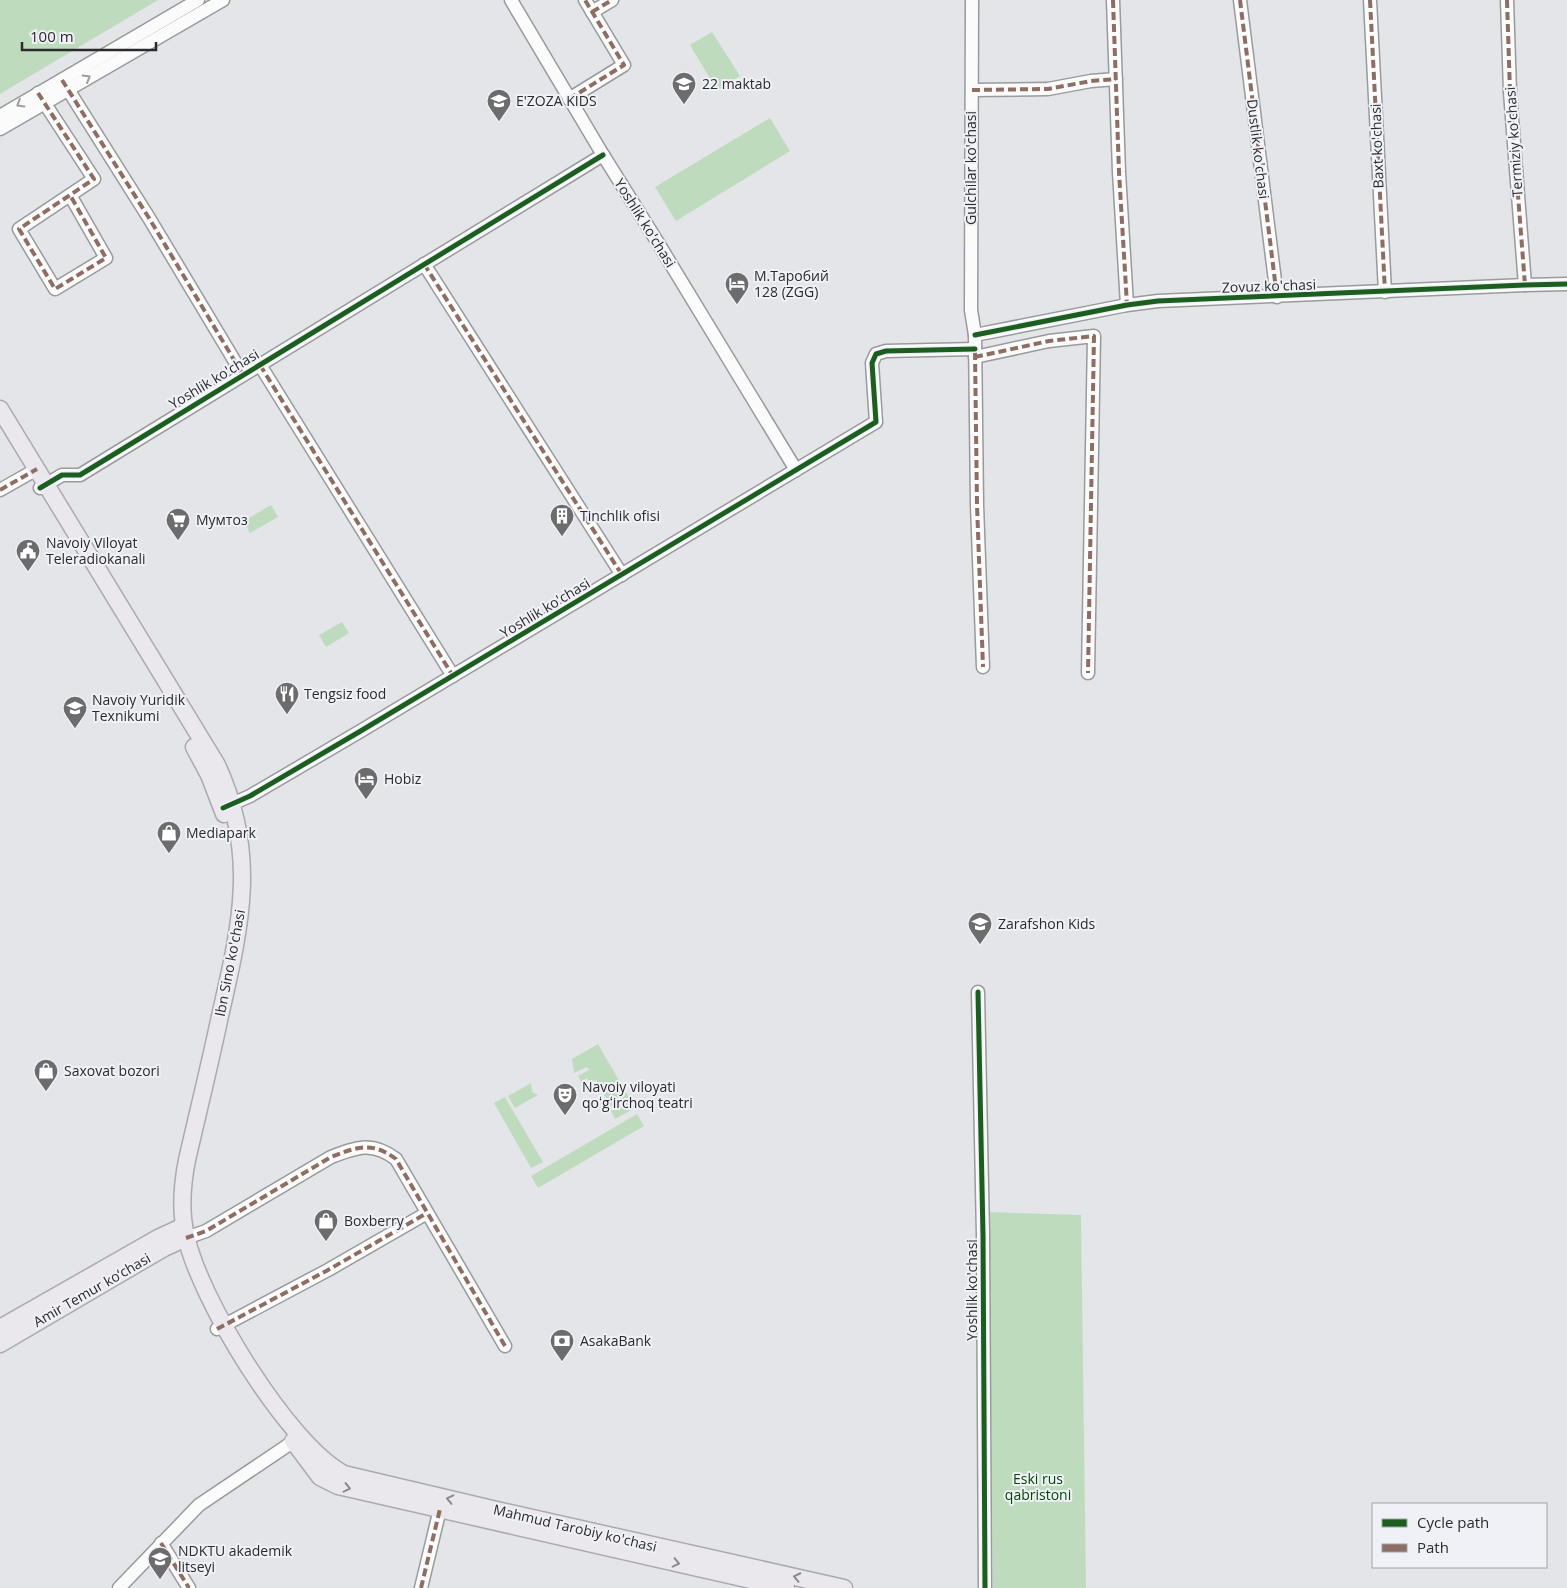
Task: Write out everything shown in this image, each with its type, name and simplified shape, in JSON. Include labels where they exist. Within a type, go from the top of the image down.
[{"type":"main road","points":[[0,409],[34,470]]},
{"type":"main road","name":"Mahmud Tarobiy ko'chasi","points":[[0,424],[44,486],[228,806],[233,867],[233,904],[228,940],[176,1165],[172,1202],[200,1297],[220,1327],[257,1394],[297,1439],[320,1477],[338,1486],[767,1586],[786,1588]]},
{"type":"main road","name":"Amir Temur ko‘chasi","points":[[0,1328],[158,1238],[181,1234]]},
{"type":"main road","name":"Amir Temur ko‘chasi","points":[[0,1344],[164,1248],[181,1234]]},
{"type":"main road","name":"Mahmud Tarobiy ko'chasi","points":[[297,1439],[333,1468],[344,1474],[844,1588]]},
{"type":"street","points":[[0,129],[42,98],[198,0]]},
{"type":"street","points":[[65,84],[223,0]]},
{"type":"street","name":"Yoshlik ko'chasi","points":[[511,0],[602,155],[660,246],[796,470]]},
{"type":"street","points":[[569,99],[624,65],[585,0]]},
{"type":"street","points":[[592,12],[612,0]]},
{"type":"street","name":"Gulchilar ko'chasi","points":[[972,0],[971,310],[975,335],[977,505],[982,667]]},
{"type":"street","points":[[1113,0],[1119,172],[1127,305]]},
{"type":"street","name":"Dustlik ko'chasi","points":[[1240,0],[1277,297]]},
{"type":"street","name":"Baxt ko'chasi","points":[[1370,0],[1385,292]]},
{"type":"street","name":"Termiziy ko'chasi","points":[[1507,0],[1510,92],[1524,285]]},
{"type":"street","points":[[972,90],[1048,90],[1091,81],[1116,79]]},
{"type":"street","name":"Yoshlik ko'chasi","points":[[65,84],[149,218],[243,375]]},
{"type":"street","points":[[0,116],[42,98]]},
{"type":"street","points":[[42,98],[94,179],[70,195],[19,229],[55,289],[106,258],[70,195]]},
{"type":"street","name":"Yoshlik ko'chasi","points":[[44,486],[62,475],[80,475],[602,155]]},
{"type":"street","points":[[424,264],[622,575]]},
{"type":"street","name":"Zovuz ko'chasi","points":[[975,335],[1127,305],[1158,301],[1567,284]]},
{"type":"street","points":[[975,353],[1094,336],[1088,673]]},
{"type":"street","name":"Yoshlik ko'chasi","points":[[228,806],[250,796],[453,676],[876,422],[872,363],[876,354],[886,351],[975,353]]},
{"type":"street","name":"Yoshlik ko'chasi","points":[[260,365],[453,676]]},
{"type":"street","points":[[0,490],[34,470]]},
{"type":"street","name":"Yoshlik ko'chasi","points":[[978,992],[983,1255],[985,1588]]},
{"type":"street","points":[[181,1234],[206,1231],[322,1161],[352,1149],[371,1147],[396,1159],[505,1346]]},
{"type":"street","points":[[220,1327],[328,1270],[426,1213]]},
{"type":"street","points":[[119,1588],[199,1505],[297,1439]]},
{"type":"street","points":[[421,1588],[440,1509]]},
{"type":"street","points":[[161,1543],[188,1588]]},
{"type":"green space","points":[[0,0],[158,0],[0,94]]},
{"type":"green space","points":[[712,32],[740,76],[717,90],[690,45]]},
{"type":"green space","points":[[770,118],[790,151],[676,221],[655,187]]},
{"type":"green space","points":[[271,505],[278,517],[250,533],[244,521]]},
{"type":"green space","points":[[342,622],[349,633],[326,647],[319,635]]},
{"type":"green space","points":[[598,1044],[635,1108],[615,1119],[611,1111],[627,1102],[626,1099],[611,1106],[596,1080],[590,1083],[587,1078],[581,1082],[578,1076],[589,1070],[587,1067],[574,1073],[572,1059]]},
{"type":"green space","points":[[531,1083],[532,1092],[538,1095],[515,1108],[508,1096]]},
{"type":"green space","points":[[505,1097],[543,1162],[531,1168],[494,1103]]},
{"type":"green space","points":[[637,1114],[644,1126],[538,1188],[531,1176]]},
{"type":"green space","name":"Eski rus qabristoni","points":[[989,1212],[1081,1215],[1086,1588],[993,1588]]},
{"type":"marked path","points":[[569,99],[624,65],[585,0]]},
{"type":"marked path","points":[[592,12],[612,0]]},
{"type":"marked path","points":[[1113,0],[1119,172],[1127,305]]},
{"type":"marked path","points":[[1240,0],[1277,297]]},
{"type":"marked path","points":[[1370,0],[1385,292]]},
{"type":"marked path","points":[[1507,0],[1510,92],[1525,285]]},
{"type":"marked path","points":[[972,90],[1048,89],[1091,81],[1116,79]]},
{"type":"marked path","points":[[62,80],[149,218],[243,375]]},
{"type":"marked path","points":[[38,93],[94,179],[19,229],[55,289],[106,258],[70,195]]},
{"type":"marked path","points":[[424,264],[622,575]]},
{"type":"marked path","points":[[975,357],[1049,341],[1094,336],[1088,673]]},
{"type":"marked path","points":[[975,352],[977,505],[983,667]]},
{"type":"marked path","points":[[260,365],[453,676]]},
{"type":"marked path","points":[[0,490],[37,469]]},
{"type":"marked path","points":[[186,1238],[206,1231],[331,1157],[357,1148],[364,1147],[379,1150],[396,1159],[505,1346]]},
{"type":"marked path","points":[[217,1329],[328,1270],[427,1213]]},
{"type":"marked path","points":[[421,1588],[440,1509]]},
{"type":"marked path","points":[[161,1543],[189,1588]]},
{"type":"cycle path","points":[[40,488],[62,475],[80,475],[603,155]]},
{"type":"cycle path","points":[[975,335],[1127,305],[1158,301],[1567,284]]},
{"type":"cycle path","points":[[223,808],[250,796],[359,732],[876,422],[872,363],[876,354],[886,351],[975,349]]},
{"type":"cycle path","points":[[978,992],[983,1235],[985,1588]]},
{"type":"place","name":"22 maktab","points":[[684,105]]},
{"type":"place","name":"E'ZOZA KIDS","points":[[499,122]]},
{"type":"place","name":"М.Таробий 128 (ZGG)","points":[[737,305]]},
{"type":"place","name":"Tinchlik ofisi","points":[[562,537]]},
{"type":"place","name":"Мумтоз","points":[[178,541]]},
{"type":"place","name":"Navoiy Viloyat Teleradiokanali","points":[[28,572]]},
{"type":"place","name":"Tengsiz food","points":[[287,715]]},
{"type":"place","name":"Navoiy Yuridik Texnikumi","points":[[75,729]]},
{"type":"place","name":"Hobiz","points":[[366,800]]},
{"type":"place","name":"Mediapark","points":[[169,854]]},
{"type":"place","name":"Zarafshon Kids","points":[[980,945]]},
{"type":"place","name":"Saxovat bozori","points":[[46,1092]]},
{"type":"place","name":"Navoiy viloyati qoʻgʻirchoq teatri","points":[[565,1116]]},
{"type":"place","name":"Boxberry","points":[[326,1242]]},
{"type":"place","name":"AsakaBank","points":[[562,1362]]},
{"type":"place","name":"NDKTU akademik litseyi","points":[[160,1580]]}]
